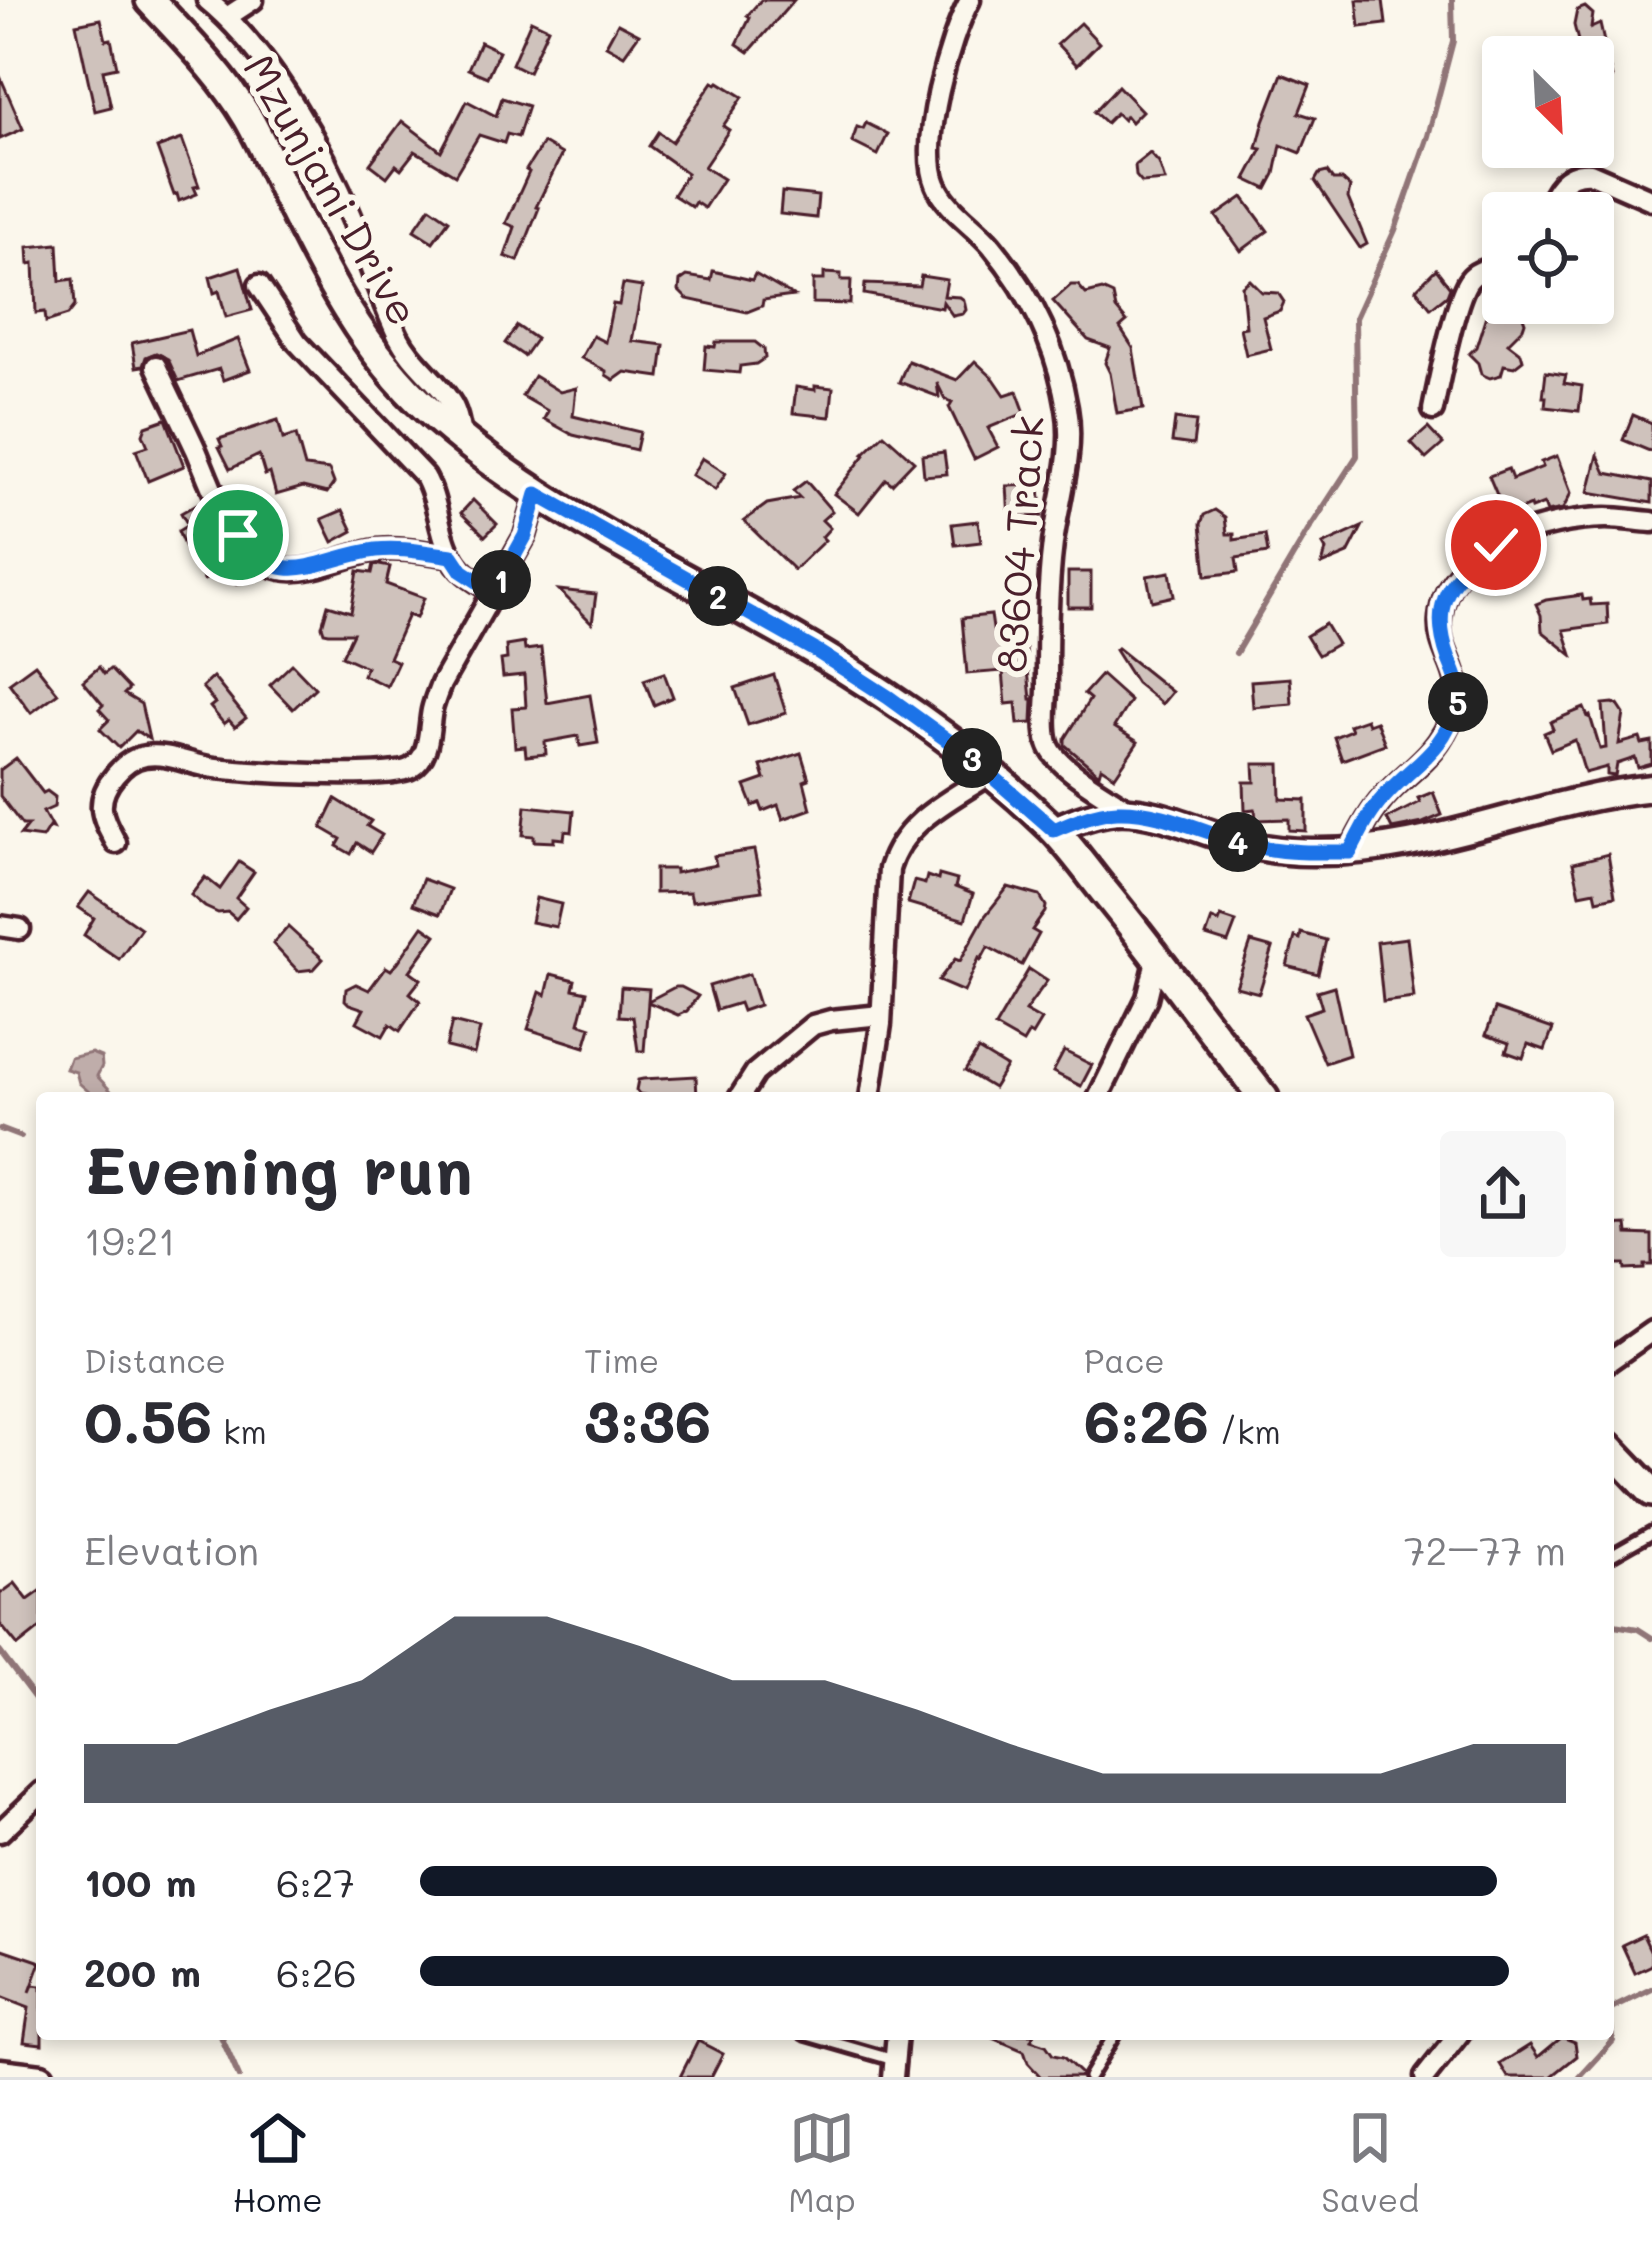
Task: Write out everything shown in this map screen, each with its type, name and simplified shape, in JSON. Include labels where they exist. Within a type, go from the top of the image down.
[{"type":"main road","name":"Mzunjani Drive","points":[[150,0],[217,71],[249,120],[306,237],[360,331],[423,406],[537,494],[835,663],[968,755],[1054,830],[1259,1092]]},
{"type":"main road","points":[[1614,1452],[1652,1492]]},
{"type":"street","points":[[207,0],[227,17],[307,123],[354,223],[401,342],[451,401],[463,440]]},
{"type":"street","points":[[227,17],[253,0]]},
{"type":"street","name":"83604 Track","points":[[970,0],[961,15],[934,112],[931,165],[944,198],[1016,276],[1051,345],[1068,409],[1069,436],[1047,612],[1048,742],[1059,762],[1131,812]]},
{"type":"street","points":[[1555,192],[1566,178],[1581,172],[1652,200]]},
{"type":"street","points":[[1433,410],[1468,281],[1482,271]]},
{"type":"street","points":[[259,284],[297,342],[425,477],[434,492],[452,556],[462,571],[494,592]]},
{"type":"street","points":[[156,366],[222,511],[248,549],[265,562],[299,570],[379,550],[452,556]]},
{"type":"street","points":[[116,843],[104,818],[104,794],[128,764],[148,755],[211,768],[353,775],[410,769],[426,749],[441,684],[525,536],[537,494]]},
{"type":"street","points":[[1350,852],[1371,812],[1437,748],[1450,721],[1459,685],[1440,620],[1445,595],[1455,578],[1496,545],[1535,529],[1572,520],[1652,523]]},
{"type":"street","points":[[871,1092],[881,1015],[889,869],[896,848],[925,817],[990,774]]},
{"type":"street","points":[[1054,830],[1089,816],[1140,812],[1267,849],[1350,852],[1387,849],[1574,801],[1652,788]]},
{"type":"street","points":[[1101,1092],[1147,998],[1157,957]]},
{"type":"street","points":[[743,1092],[755,1073],[813,1025],[881,1015]]},
{"type":"street","points":[[1614,1358],[1652,1330]]},
{"type":"street","points":[[0,1832],[36,1798]]},
{"type":"street","points":[[1425,2077],[1454,2040]]},
{"type":"street","points":[[0,2072],[41,2077]]},
{"type":"lane","points":[[1614,1554],[1652,1532]]},
{"type":"lane","points":[[820,2040],[894,2068]]},
{"type":"lane","points":[[1089,2077],[1111,2040]]},
{"type":"shaded area","points":[[91,1053],[101,1057],[97,1076],[111,1092],[89,1092],[76,1072],[66,1069],[70,1058]]},
{"type":"building","points":[[761,0],[794,0],[749,52],[737,44],[747,16]]},
{"type":"building","points":[[1357,0],[1383,0],[1386,24],[1360,27]]},
{"type":"building","points":[[1585,7],[1593,14],[1591,28],[1600,24],[1603,36],[1577,36],[1577,10]]},
{"type":"building","points":[[101,19],[117,67],[103,70],[111,107],[95,111],[76,24]]},
{"type":"building","points":[[531,20],[548,28],[528,72],[512,64]]},
{"type":"building","points":[[618,23],[639,34],[624,55],[606,45]]},
{"type":"building","points":[[1080,23],[1099,43],[1077,65],[1057,44]]},
{"type":"building","points":[[480,42],[499,51],[487,77],[468,69]]},
{"type":"building","points":[[1282,74],[1310,85],[1299,113],[1315,118],[1301,153],[1281,145],[1267,189],[1246,179],[1262,149],[1257,148],[1264,121]]},
{"type":"building","points":[[0,76],[23,129],[0,139]]},
{"type":"building","points":[[713,82],[743,97],[723,126],[729,130],[704,167],[723,179],[704,208],[695,202],[692,207],[673,195],[687,173],[649,146],[658,132],[672,142]]},
{"type":"building","points":[[1118,86],[1142,111],[1131,122],[1116,113],[1106,123],[1094,112]]},
{"type":"building","points":[[502,98],[528,106],[518,137],[507,134],[504,143],[479,135],[455,175],[415,151],[401,169],[396,165],[387,177],[370,164],[402,121],[441,151],[467,101],[496,116]]},
{"type":"building","points":[[866,123],[888,134],[878,155],[852,142],[857,127],[863,129]]},
{"type":"building","points":[[182,139],[199,186],[194,187],[197,194],[179,201],[157,148]]},
{"type":"building","points":[[543,143],[562,154],[536,207],[518,261],[505,256],[515,227],[506,223],[526,170]]},
{"type":"building","points":[[1150,153],[1165,181],[1142,183],[1136,176],[1135,165]]},
{"type":"building","points":[[1327,172],[1350,187],[1348,198],[1367,244],[1360,248],[1315,181]]},
{"type":"building","points":[[782,192],[818,196],[816,218],[780,214]]},
{"type":"building","points":[[1243,197],[1268,231],[1241,251],[1216,216]]},
{"type":"building","points":[[430,207],[449,220],[433,242],[414,230]]},
{"type":"building","points":[[58,244],[60,281],[73,279],[75,306],[68,315],[46,322],[45,312],[36,313],[34,263],[29,264],[28,247]]},
{"type":"building","points":[[240,267],[252,310],[226,317],[210,277]]},
{"type":"building","points":[[1436,269],[1450,287],[1431,308],[1416,289]]},
{"type":"building","points":[[713,271],[752,280],[755,274],[793,296],[763,300],[762,306],[747,312],[687,299],[679,291],[680,281],[687,276],[711,280]]},
{"type":"building","points":[[824,273],[851,280],[850,304],[813,303],[813,280],[824,280]]},
{"type":"building","points":[[921,276],[947,280],[944,296],[964,300],[963,314],[953,316],[943,302],[942,308],[864,294],[865,284],[919,286]]},
{"type":"building","points":[[1250,280],[1262,292],[1278,293],[1284,302],[1280,311],[1263,317],[1271,349],[1246,355],[1240,328],[1246,327],[1242,286]]},
{"type":"building","points":[[623,284],[642,287],[632,341],[664,345],[660,377],[625,372],[614,380],[581,358],[593,336],[605,342],[613,304],[619,305]]},
{"type":"building","points":[[1071,285],[1078,285],[1086,294],[1102,290],[1113,295],[1116,309],[1127,322],[1120,328],[1133,348],[1143,409],[1117,413],[1105,363],[1110,348],[1088,340],[1053,301]]},
{"type":"building","points":[[1483,324],[1524,324],[1508,343],[1523,360],[1514,367],[1504,365],[1501,375],[1481,374],[1469,354]]},
{"type":"building","points":[[517,326],[536,339],[524,356],[505,343]]},
{"type":"building","points":[[189,330],[196,356],[238,339],[250,370],[223,380],[219,369],[178,381],[168,359],[156,353],[136,367],[132,343]]},
{"type":"building","points":[[716,342],[755,342],[764,349],[765,358],[740,366],[739,373],[704,370],[706,346],[715,347]]},
{"type":"building","points":[[908,361],[957,380],[975,361],[1005,395],[1017,391],[1025,413],[988,428],[998,447],[974,459],[949,407],[952,402],[945,399],[937,383],[939,397],[899,382]]},
{"type":"building","points":[[1546,372],[1566,375],[1564,383],[1582,386],[1579,411],[1545,407]]},
{"type":"building","points":[[534,376],[560,392],[576,388],[573,416],[640,432],[636,450],[573,435],[544,419],[548,411],[522,396]]},
{"type":"building","points":[[815,386],[833,388],[830,417],[793,413],[796,387],[815,390]]},
{"type":"building","points":[[1633,415],[1652,423],[1652,452],[1623,440]]},
{"type":"building","points":[[166,419],[184,466],[148,481],[136,450],[148,446],[143,434],[146,426]]},
{"type":"building","points":[[1175,419],[1196,422],[1193,445],[1172,442]]},
{"type":"building","points":[[278,420],[283,439],[296,435],[305,467],[329,470],[334,483],[327,493],[303,487],[276,495],[259,455],[230,469],[219,439]]},
{"type":"building","points":[[1428,428],[1443,444],[1426,459],[1411,443]]},
{"type":"building","points":[[884,434],[914,461],[892,484],[886,479],[859,513],[834,494]]},
{"type":"building","points":[[944,452],[947,474],[924,476],[922,455]]},
{"type":"building","points":[[1598,455],[1606,473],[1652,482],[1652,503],[1589,492]]},
{"type":"building","points":[[1557,456],[1571,493],[1563,509],[1547,512],[1544,504],[1506,516],[1489,476],[1508,469],[1512,479]]},
{"type":"building","points":[[702,458],[726,473],[715,490],[692,475]]},
{"type":"building","points":[[806,481],[832,511],[822,520],[830,528],[822,537],[825,540],[794,570],[744,521],[767,504],[800,498],[793,491]]},
{"type":"building","points":[[1040,485],[1042,516],[1009,518],[1007,486]]},
{"type":"building","points":[[473,500],[497,524],[485,536],[461,513]]},
{"type":"building","points":[[202,501],[220,535],[254,576],[236,584],[228,568],[204,580],[193,567],[178,531],[188,525],[181,513]]},
{"type":"building","points":[[343,510],[353,531],[333,542],[322,519]]},
{"type":"building","points":[[1215,510],[1225,517],[1227,534],[1234,534],[1234,540],[1265,535],[1268,553],[1236,558],[1238,572],[1206,576],[1201,524],[1204,515]]},
{"type":"building","points":[[978,521],[981,542],[955,545],[952,524]]},
{"type":"building","points":[[1362,527],[1348,554],[1322,565],[1323,545]]},
{"type":"building","points":[[374,564],[390,567],[386,584],[424,598],[416,618],[408,615],[389,658],[398,662],[387,686],[363,675],[366,667],[342,656],[353,633],[324,632],[322,626],[328,605],[351,612],[358,571],[372,573]]},
{"type":"building","points":[[1068,572],[1091,572],[1091,607],[1068,607]]},
{"type":"building","points":[[1170,572],[1174,596],[1152,601],[1147,576]]},
{"type":"building","points":[[559,590],[596,594],[592,623]]},
{"type":"building","points":[[1582,595],[1591,605],[1607,604],[1608,624],[1564,630],[1572,655],[1542,631],[1536,604]]},
{"type":"building","points":[[991,615],[994,635],[1024,632],[1032,723],[1018,724],[1016,703],[1006,704],[1003,671],[967,674],[962,618]]},
{"type":"building","points":[[1325,624],[1337,644],[1318,655],[1306,636]]},
{"type":"building","points":[[524,643],[525,650],[541,648],[547,703],[590,695],[598,743],[580,746],[578,736],[545,742],[546,754],[526,756],[525,746],[515,747],[512,708],[526,707],[524,675],[503,677],[501,660],[507,659],[506,646]]},
{"type":"building","points":[[1117,648],[1172,692],[1162,704],[1136,683]]},
{"type":"building","points":[[35,664],[58,693],[31,713],[9,683]]},
{"type":"building","points":[[292,664],[315,688],[293,709],[270,685]]},
{"type":"building","points":[[99,667],[104,674],[110,669],[129,689],[124,694],[141,704],[149,739],[136,731],[119,748],[100,729],[109,720],[83,681]]},
{"type":"building","points":[[664,673],[673,697],[654,705],[644,680]]},
{"type":"building","points":[[774,675],[786,713],[748,725],[735,688]]},
{"type":"building","points":[[1101,675],[1130,701],[1114,727],[1138,742],[1115,776],[1101,767],[1099,774],[1065,745],[1090,699],[1084,694]]},
{"type":"building","points":[[213,677],[246,718],[235,727],[229,720],[224,724],[210,707],[215,703],[202,687]]},
{"type":"building","points":[[1290,678],[1292,704],[1253,707],[1251,681]]},
{"type":"building","points":[[1613,703],[1624,714],[1619,744],[1640,738],[1642,744],[1652,742],[1652,764],[1638,768],[1635,758],[1617,764],[1615,776],[1607,775],[1607,767],[1585,773],[1575,740],[1551,750],[1544,733],[1553,729],[1550,722],[1584,708],[1600,749],[1606,748],[1603,704]]},
{"type":"building","points":[[1366,719],[1368,724],[1376,721],[1385,744],[1342,760],[1334,737]]},
{"type":"building","points":[[801,753],[811,809],[783,819],[778,805],[763,811],[760,803],[753,806],[745,786],[765,779],[761,766]]},
{"type":"building","points":[[16,758],[43,793],[55,797],[54,807],[43,812],[52,828],[42,838],[20,835],[28,825],[22,825],[0,796],[0,770]]},
{"type":"building","points":[[1254,764],[1280,764],[1281,799],[1306,800],[1306,831],[1289,830],[1289,819],[1256,820],[1255,809],[1245,810],[1244,782],[1255,782]]},
{"type":"building","points":[[1433,792],[1442,815],[1392,829],[1387,819]]},
{"type":"building","points":[[336,799],[371,821],[367,826],[382,835],[371,852],[357,843],[351,854],[337,846],[341,839],[322,828]]},
{"type":"building","points":[[526,806],[574,811],[572,832],[565,831],[564,839],[554,838],[554,842],[523,835]]},
{"type":"building","points":[[754,850],[762,891],[692,901],[690,892],[655,893],[655,869],[675,869],[675,873],[716,865],[714,856]]},
{"type":"building","points":[[1608,854],[1615,896],[1597,900],[1595,891],[1580,894],[1573,863]]},
{"type":"building","points":[[239,862],[254,872],[236,898],[246,907],[236,919],[228,912],[205,907],[191,895],[205,877],[220,889]]},
{"type":"building","points":[[939,875],[957,880],[955,887],[973,894],[965,920],[908,903],[914,881],[925,884],[927,876],[938,880]]},
{"type":"building","points":[[423,879],[450,889],[440,914],[413,904]]},
{"type":"building","points":[[1008,887],[1040,896],[1046,906],[1032,930],[1039,934],[1022,965],[988,947],[964,992],[938,981],[955,959],[960,961]]},
{"type":"building","points":[[89,892],[141,928],[119,959],[84,935],[94,918],[78,907]]},
{"type":"building","points":[[536,898],[561,904],[556,927],[531,922]]},
{"type":"building","points":[[1221,917],[1236,922],[1228,943],[1206,936],[1212,919],[1219,922]]},
{"type":"building","points":[[423,926],[436,935],[410,971],[421,979],[410,993],[420,1001],[400,1031],[390,1024],[383,1036],[357,1022],[364,1009],[345,1000],[346,989],[356,984],[369,990],[386,967],[391,970],[398,962]]},
{"type":"building","points":[[288,927],[323,959],[314,969],[298,971],[273,944]]},
{"type":"building","points":[[1301,933],[1326,940],[1318,974],[1287,966],[1295,937],[1300,939]]},
{"type":"building","points":[[1407,938],[1414,998],[1383,1002],[1377,942]]},
{"type":"building","points":[[1251,942],[1273,948],[1259,993],[1236,987]]},
{"type":"building","points":[[1029,969],[1047,981],[1025,1011],[1041,1020],[1023,1043],[995,1027]]},
{"type":"building","points":[[551,974],[575,980],[573,989],[587,992],[579,1023],[591,1027],[585,1047],[528,1029]]},
{"type":"building","points":[[749,974],[759,1005],[742,1011],[739,1003],[716,1010],[709,986]]},
{"type":"building","points":[[1334,986],[1349,1055],[1325,1063],[1304,1014],[1322,1008],[1317,991]]},
{"type":"building","points":[[621,987],[649,989],[648,1001],[675,987],[698,996],[678,1015],[648,1002],[644,1051],[638,1051],[633,1017],[619,1016]]},
{"type":"building","points":[[1495,1009],[1553,1029],[1545,1050],[1528,1044],[1523,1058],[1506,1052],[1509,1043],[1486,1035]]},
{"type":"building","points":[[452,1022],[480,1029],[474,1054],[446,1047]]},
{"type":"building","points":[[978,1050],[1006,1067],[993,1088],[965,1071]]},
{"type":"building","points":[[1064,1051],[1092,1065],[1081,1086],[1053,1072]]},
{"type":"building","points":[[696,1076],[697,1092],[638,1092],[638,1080]]},
{"type":"building","points":[[1627,1225],[1628,1234],[1652,1235],[1652,1265],[1625,1270],[1624,1264],[1614,1264],[1614,1226]]},
{"type":"building","points":[[15,1583],[28,1600],[36,1594],[36,1632],[18,1646],[0,1624],[0,1594]]},
{"type":"building","points":[[1643,1935],[1652,1965],[1635,1973],[1622,1945]]},
{"type":"building","points":[[0,1948],[36,1960],[30,1992],[36,1985],[36,2040],[42,2044],[24,2042],[29,2008],[0,1997]]},
{"type":"building","points":[[998,2040],[1046,2045],[1080,2077],[1041,2077],[1024,2051]]},
{"type":"building","points":[[1558,2040],[1575,2042],[1577,2056],[1551,2077],[1508,2077],[1500,2064],[1530,2045],[1538,2057]]},
{"type":"building","points":[[698,2041],[723,2054],[711,2077],[680,2077]]},
{"type":"waterway","points":[[1236,653],[1357,456],[1355,318],[1395,230],[1428,136],[1453,41],[1452,0]]},
{"type":"waterway","points":[[0,1129],[21,1137]]},
{"type":"waterway","points":[[1614,1625],[1638,1629],[1652,1638]]},
{"type":"waterway","points":[[0,1652],[36,1700]]},
{"type":"waterway","points":[[1614,2008],[1652,1989]]},
{"type":"waterway","points":[[223,2040],[239,2077]]},
{"type":"waterway","points":[[1580,2077],[1613,2040]]},
{"type":"route","points":[[238,535],[265,562],[284,569],[299,570],[379,550],[452,556],[462,571],[494,592],[525,536],[537,494],[818,652],[888,697],[968,755],[1054,830],[1089,816],[1140,812],[1267,849],[1309,852],[1350,852],[1371,812],[1437,748],[1458,700],[1459,685],[1441,634],[1445,595],[1455,578],[1496,545]]}]
